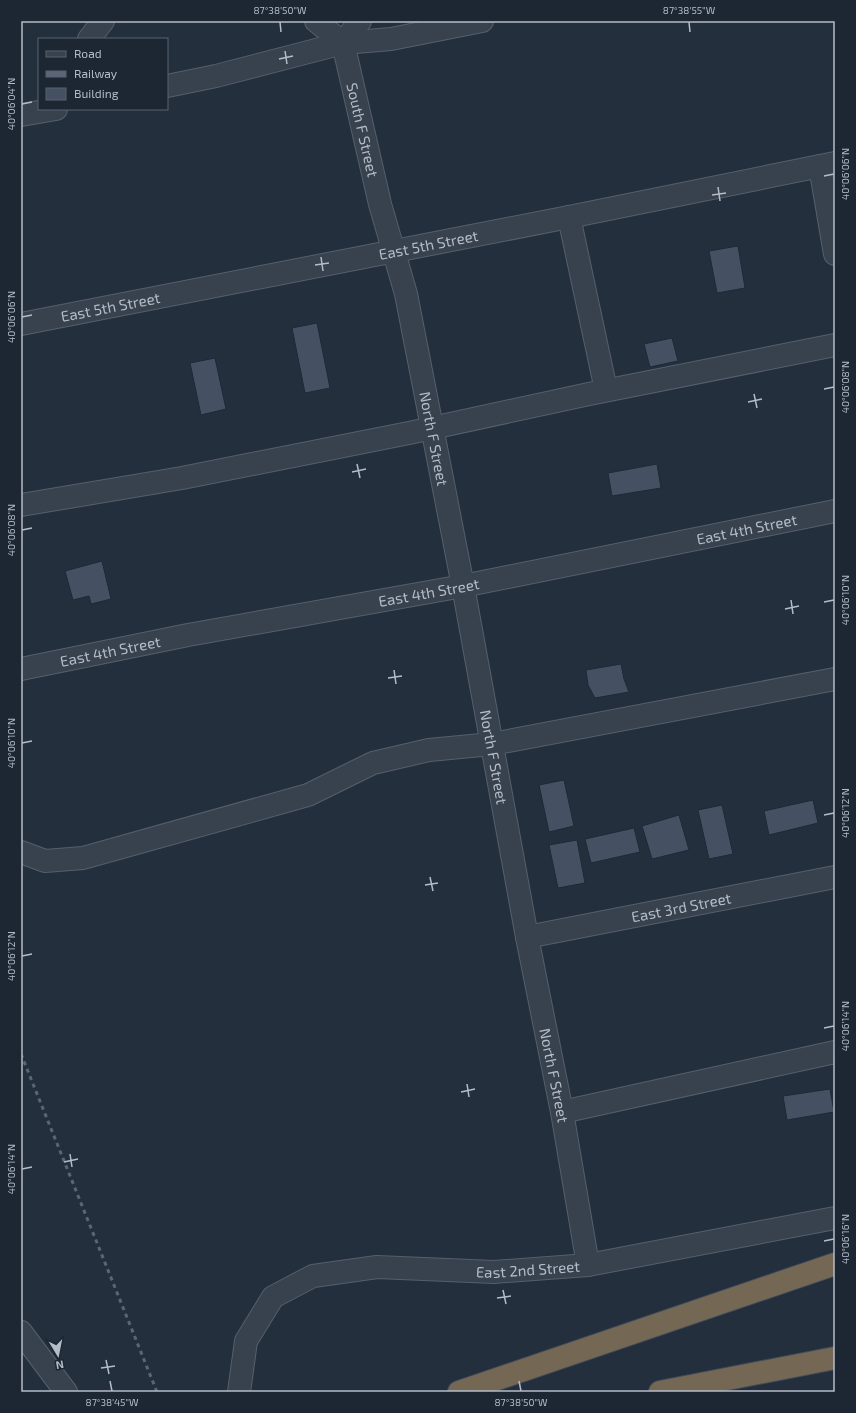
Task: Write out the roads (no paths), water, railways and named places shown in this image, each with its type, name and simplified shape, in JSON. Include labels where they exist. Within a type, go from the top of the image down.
[{"type":"highway","points":[[459,1392],[835,1264]]},
{"type":"highway","points":[[660,1392],[835,1358]]},
{"type":"street","points":[[90,38],[103,21]]},
{"type":"street","points":[[316,21],[343,43]]},
{"type":"street","points":[[343,43],[360,21]]},
{"type":"street","points":[[168,86],[216,76],[343,43],[391,39],[482,21]]},
{"type":"street","name":"South F Street","points":[[343,43],[380,204],[393,251]]},
{"type":"street","points":[[21,111],[38,97]]},
{"type":"street","points":[[21,115],[50,110]]},
{"type":"street","points":[[827,164],[835,254]]},
{"type":"street","name":"East 5th Street","points":[[21,324],[569,217],[827,164]]},
{"type":"street","points":[[569,217],[606,390]]},
{"type":"street","name":"North F Street","points":[[393,251],[406,294],[463,586],[527,937],[562,1112],[588,1265]]},
{"type":"street","points":[[21,505],[182,478],[606,390],[835,345]]},
{"type":"street","name":"East 4th Street","points":[[21,669],[188,635],[463,586],[835,511]]},
{"type":"street","points":[[21,852],[45,861],[84,858],[308,795],[373,763],[429,750],[492,744],[835,679]]},
{"type":"street","name":"East 3rd Street","points":[[527,937],[835,877]]},
{"type":"street","points":[[562,1112],[835,1052]]},
{"type":"street","name":"East 2nd Street","points":[[239,1392],[246,1341],[273,1297],[313,1276],[377,1266],[494,1272],[588,1265],[835,1218]]},
{"type":"street","points":[[21,1332],[66,1392]]},
{"type":"railway","points":[[21,1054],[157,1392]]}]
